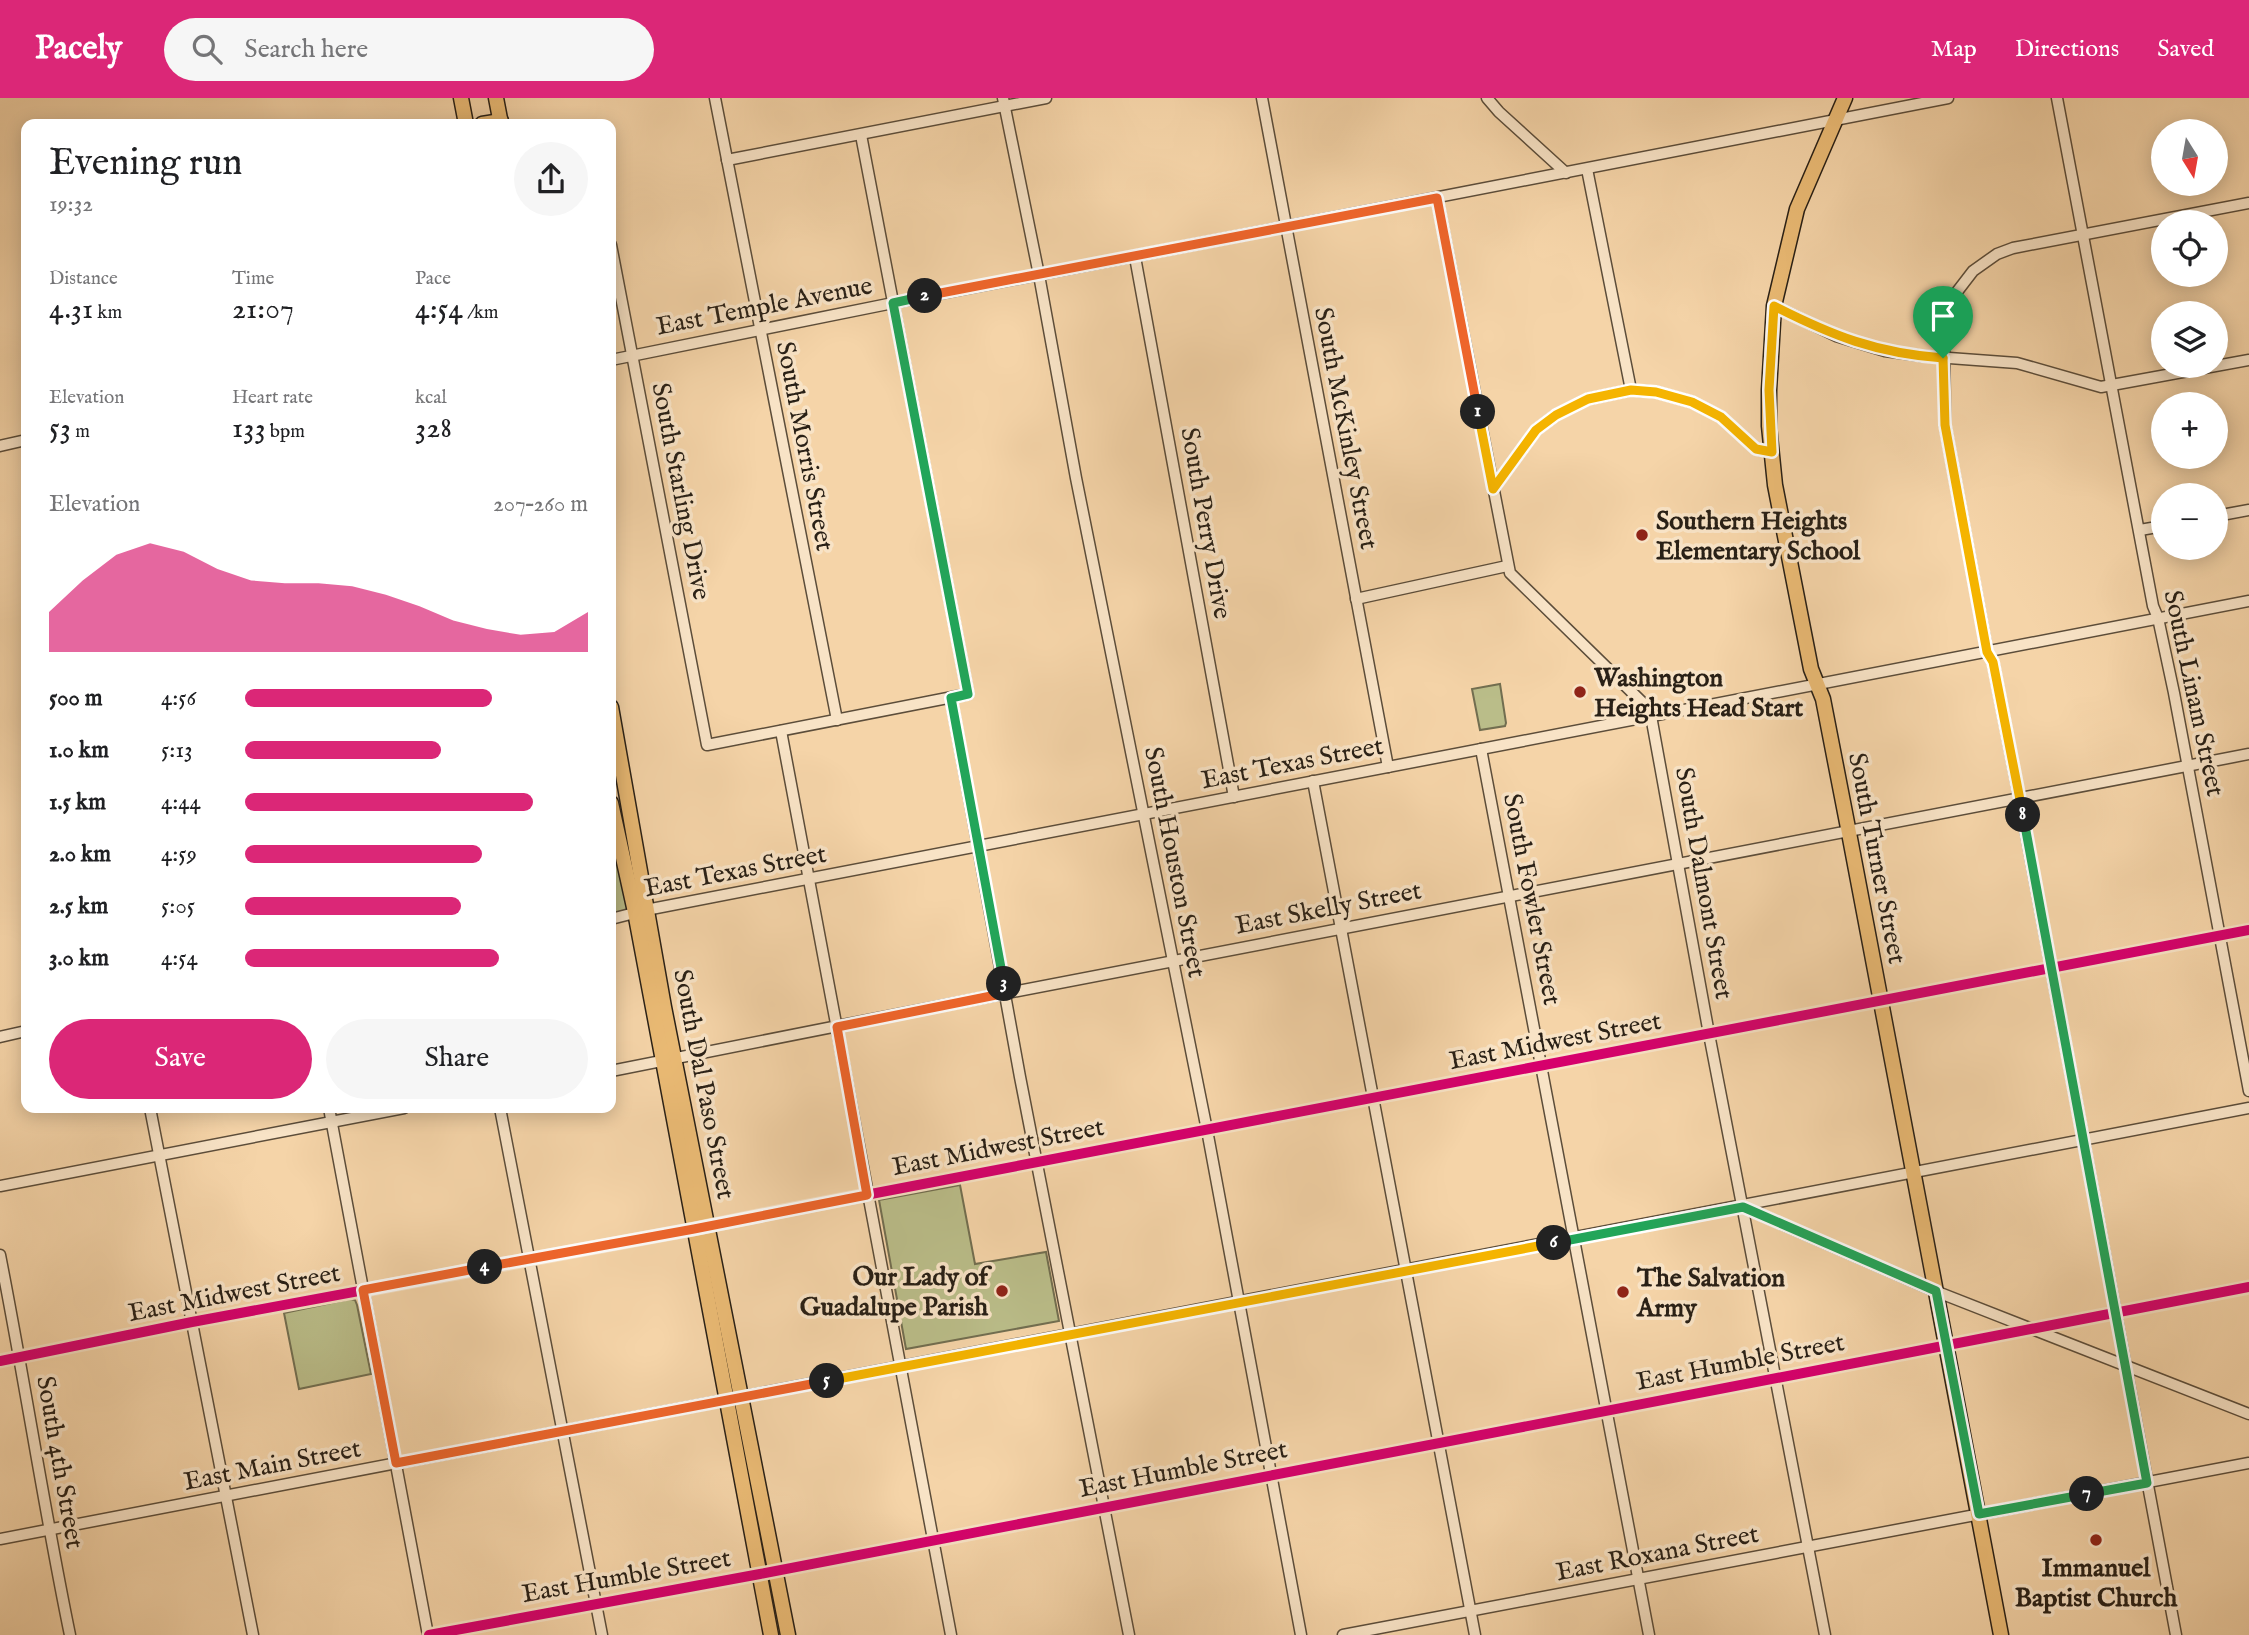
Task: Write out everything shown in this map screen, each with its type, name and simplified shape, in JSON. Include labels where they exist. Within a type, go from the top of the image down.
[{"type":"main road","points":[[461,98],[465,119]]},
{"type":"main road","points":[[496,98],[500,119]]},
{"type":"main road","name":"South Turner Street","points":[[1844,98],[1797,209],[1774,306],[1769,390],[1772,452],[1780,512],[1811,669],[1818,685],[1849,833],[2001,1635]]},
{"type":"main road","name":"South Dal Paso Street","points":[[616,741],[641,911],[701,1228],[726,1400],[771,1635]]},
{"type":"main road","name":"South Dal Paso Street","points":[[616,821],[641,911]]},
{"type":"main road","name":"South Dal Paso Street","points":[[701,1228],[742,1397],[788,1635]]},
{"type":"street","name":"South Morris Street","points":[[716,98],[836,720]]},
{"type":"street","points":[[727,160],[861,135],[1004,102],[1046,98]]},
{"type":"street","name":"South McKinley Street","points":[[1262,98],[1388,767]]},
{"type":"street","points":[[1486,98],[1566,173]]},
{"type":"street","name":"East Temple Avenue","points":[[616,359],[1948,98]]},
{"type":"street","name":"South Linam Street","points":[[2057,98],[2153,606],[2158,618],[2188,766],[2249,1091]]},
{"type":"street","name":"South Houston Street","points":[[1004,102],[1076,478],[1207,1130],[1301,1635]]},
{"type":"street","points":[[861,135],[968,694],[781,731],[951,1635]]},
{"type":"street","points":[[1587,169],[1631,390]]},
{"type":"street","points":[[1437,198],[1507,566],[1513,578],[1646,706],[1651,716]]},
{"type":"street","points":[[2176,1635],[2124,1364],[2085,1140],[1993,662],[1987,652],[1945,425],[1944,327],[1958,290],[1973,271],[1997,254],[2013,248],[2249,203]]},
{"type":"street","name":"South Perry Drive","points":[[1135,257],[1234,797]]},
{"type":"street","name":"South Starling Drive","points":[[616,271],[708,745],[781,731]]},
{"type":"street","points":[[1774,306],[1836,336],[1885,351],[2017,363],[2101,387],[2249,360]]},
{"type":"street","points":[[1493,489],[1536,430],[1556,415],[1588,399],[1631,390],[1656,392],[1692,402],[1721,417],[1756,449],[1772,452]]},
{"type":"street","points":[[0,446],[21,444]]},
{"type":"street","points":[[2228,514],[2249,510]]},
{"type":"street","points":[[2140,530],[2151,528]]},
{"type":"street","points":[[1356,599],[1507,566]]},
{"type":"street","name":"East Texas Street","points":[[616,918],[808,878],[2249,601]]},
{"type":"street","points":[[951,698],[1069,1335],[1129,1635]]},
{"type":"street","name":"South Dalmont Street","points":[[1651,716],[1709,1034],[1825,1635]]},
{"type":"street","name":"South Fowler Street","points":[[1481,749],[1649,1635]]},
{"type":"street","name":"East Skelly Street","points":[[616,1069],[2249,754]]},
{"type":"street","points":[[1313,781],[1475,1635]]},
{"type":"street","name":"East Midwest Street","points":[[0,1361],[192,1322],[701,1228],[2249,930]]},
{"type":"street","points":[[0,1037],[21,1032]]},
{"type":"street","name":"East Main Street","points":[[0,1539],[2249,1108]]},
{"type":"street","points":[[151,1113],[253,1635]]},
{"type":"street","points":[[329,1113],[428,1635]]},
{"type":"street","points":[[0,1186],[378,1113]]},
{"type":"street","points":[[501,1113],[602,1635]]},
{"type":"street","points":[[1743,1207],[1936,1291],[2249,1414]]},
{"type":"street","name":"South 4th Street","points":[[0,1255],[48,1529],[70,1635]]},
{"type":"street","name":"East Humble Street","points":[[428,1635],[776,1571],[2249,1287]]},
{"type":"street","name":"East Roxana Street","points":[[1343,1635],[2249,1463]]},
{"type":"green space","points":[[1500,684],[1505,726],[1480,730],[1472,689]]},
{"type":"green space","points":[[616,826],[635,912],[616,918]]},
{"type":"green space","points":[[960,1185],[975,1264],[1046,1252],[1059,1321],[906,1349],[879,1200]]},
{"type":"green space","points":[[355,1300],[357,1305],[371,1374],[299,1389],[284,1313]]},
{"type":"cycle path","points":[[0,1361],[192,1322],[694,1229],[2249,930]]},
{"type":"cycle path","points":[[429,1635],[760,1574],[2249,1287]]},
{"type":"place","name":"Southern Heights Elementary School","points":[[1642,535]]},
{"type":"place","name":"Washington Heights Head Start","points":[[1580,692]]},
{"type":"place","name":"Our Lady of Guadalupe Parish","points":[[1002,1291]]},
{"type":"place","name":"The Salvation Army","points":[[1623,1292]]},
{"type":"place","name":"Immanuel Baptist Church","points":[[2096,1540]]},
{"type":"route","points":[[1437,198],[1493,489],[1536,430],[1556,415],[1588,399],[1631,390],[1673,395],[1709,409],[1756,449],[1772,452],[1769,390],[1774,306],[1854,343],[1885,351],[1943,358],[1945,425],[1952,469],[1987,652],[1993,662],[2020,800],[2147,1483],[1979,1514],[1936,1291],[1743,1207],[396,1463],[363,1290],[867,1195],[837,1027],[1006,993],[951,698],[968,694],[893,303],[1437,198]]}]
